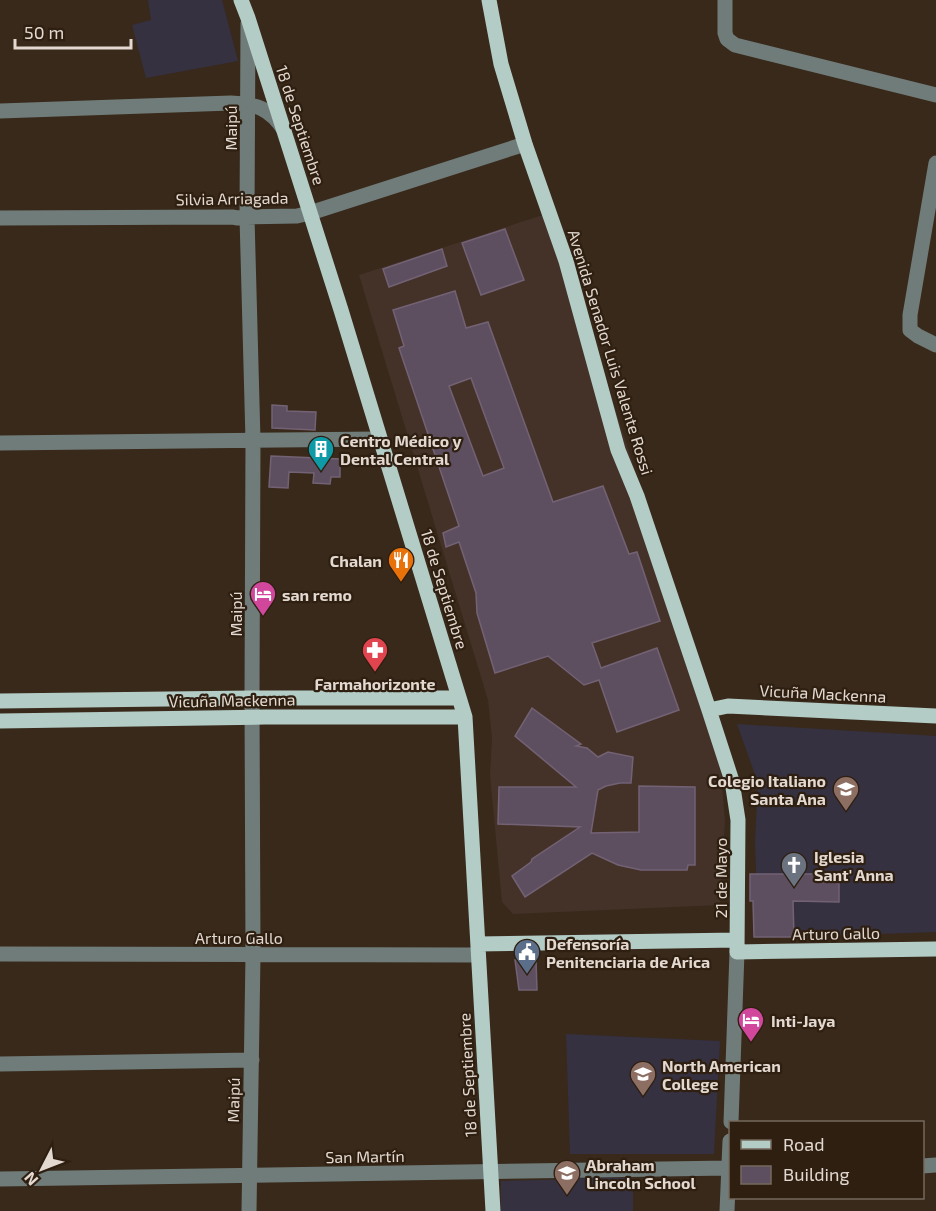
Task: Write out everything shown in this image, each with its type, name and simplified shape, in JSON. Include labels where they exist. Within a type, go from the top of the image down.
[{"type":"main road","name":"Avenida Senador Luis Valente Rossi","points":[[489,0],[501,64],[525,144],[566,261],[618,450],[637,496],[709,710]]},
{"type":"main road","name":"18 de Septiembre","points":[[244,1],[465,717],[493,1211]]},
{"type":"main road","name":"Vicuña Mackenna","points":[[0,701],[459,698]]},
{"type":"main road","name":"Vicuña Mackenna","points":[[709,710],[728,706],[936,716]]},
{"type":"main road","name":"21 de Mayo","points":[[709,710],[732,781],[737,812],[737,946]]},
{"type":"main road","name":"Vicuña Mackenna","points":[[0,721],[252,717],[465,717]]},
{"type":"main road","name":"Arturo Gallo","points":[[478,950],[737,946],[936,949]]},
{"type":"street","points":[[725,0],[725,33],[729,41],[735,45],[936,95]]},
{"type":"street","name":"Maipú","points":[[248,18],[247,217],[254,440],[253,955],[249,1211]]},
{"type":"street","points":[[0,111],[219,103],[248,104],[271,114],[284,130]]},
{"type":"street","name":"Silvia Arriagada","points":[[0,218],[297,216],[525,144]]},
{"type":"street","points":[[936,163],[910,315],[910,330],[936,345]]},
{"type":"street","points":[[0,443],[380,439]]},
{"type":"street","name":"21 de Mayo","points":[[731,1121],[737,946]]},
{"type":"street","name":"Arturo Gallo","points":[[0,954],[253,955],[478,950]]},
{"type":"street","points":[[0,1064],[252,1060]]},
{"type":"street","name":"San Martín","points":[[0,1179],[729,1168]]},
{"type":"street","points":[[727,1211],[729,1182]]},
{"type":"shaded area","points":[[148,0],[222,0],[238,61],[146,78],[132,25],[151,20]]},
{"type":"shaded area","points":[[552,212],[685,626],[719,748],[725,821],[720,905],[513,914],[502,902],[490,775],[492,738],[488,700],[359,275]]},
{"type":"shaded area","name":"Colegio Italiano Santa Ana","points":[[737,724],[936,736],[936,932],[794,937],[793,903],[757,903],[755,841],[758,783]]},
{"type":"shaded area","name":"North American College","points":[[566,1034],[720,1041],[714,1154],[570,1154]]},
{"type":"shaded area","name":"Abraham Lincoln School","points":[[580,1177],[633,1178],[633,1211],[501,1211],[501,1181],[579,1179]]},
{"type":"building","points":[[505,229],[524,280],[481,295],[462,243]]},
{"type":"building","points":[[442,249],[447,266],[389,287],[383,269]]},
{"type":"building","points":[[455,291],[466,328],[488,322],[553,502],[603,486],[629,554],[637,552],[660,621],[592,643],[601,668],[657,648],[679,710],[617,732],[599,680],[584,685],[548,656],[495,673],[477,613],[476,593],[459,542],[446,547],[443,533],[459,526],[399,348],[404,346],[393,310]],"holes":[[[471,378],[504,468],[483,476],[449,386]]]},
{"type":"building","name":"Centro Médico y Dental Central","points":[[272,405],[287,406],[287,411],[316,412],[315,430],[272,428]]},
{"type":"building","name":"Centro Médico y Dental Central","points":[[271,456],[340,459],[340,477],[331,477],[330,484],[313,483],[314,473],[289,472],[288,488],[269,487]]},
{"type":"building","points":[[532,708],[581,744],[576,746],[587,748],[598,757],[608,752],[633,757],[631,783],[620,783],[598,790],[591,833],[639,832],[639,786],[695,787],[695,865],[688,865],[687,870],[641,870],[618,865],[592,853],[525,897],[512,876],[532,859],[580,827],[498,824],[499,787],[576,787],[515,736]]},
{"type":"building","name":"Iglesia Sant' Anna","points":[[750,874],[839,874],[839,902],[793,901],[794,937],[754,937]]},
{"type":"building","name":"Defensoría Penitenciaria de Arica","points":[[515,960],[536,960],[537,990],[519,990]]},
{"type":"place","name":"Centro Médico y Dental Central","points":[[321,472]]},
{"type":"place","name":"Chalan","points":[[401,583]]},
{"type":"place","name":"san remo","points":[[263,617]]},
{"type":"place","name":"Farmahorizonte","points":[[375,673]]},
{"type":"place","name":"Colegio Italiano Santa Ana","points":[[846,812]]},
{"type":"place","name":"Iglesia Sant' Anna","points":[[794,888]]},
{"type":"place","name":"Defensoría Penitenciaria de Arica","points":[[527,975]]},
{"type":"place","name":"Inti-Jaya","points":[[751,1043]]},
{"type":"place","name":"North American College","points":[[643,1097]]},
{"type":"place","name":"Abraham Lincoln School","points":[[567,1196]]}]
